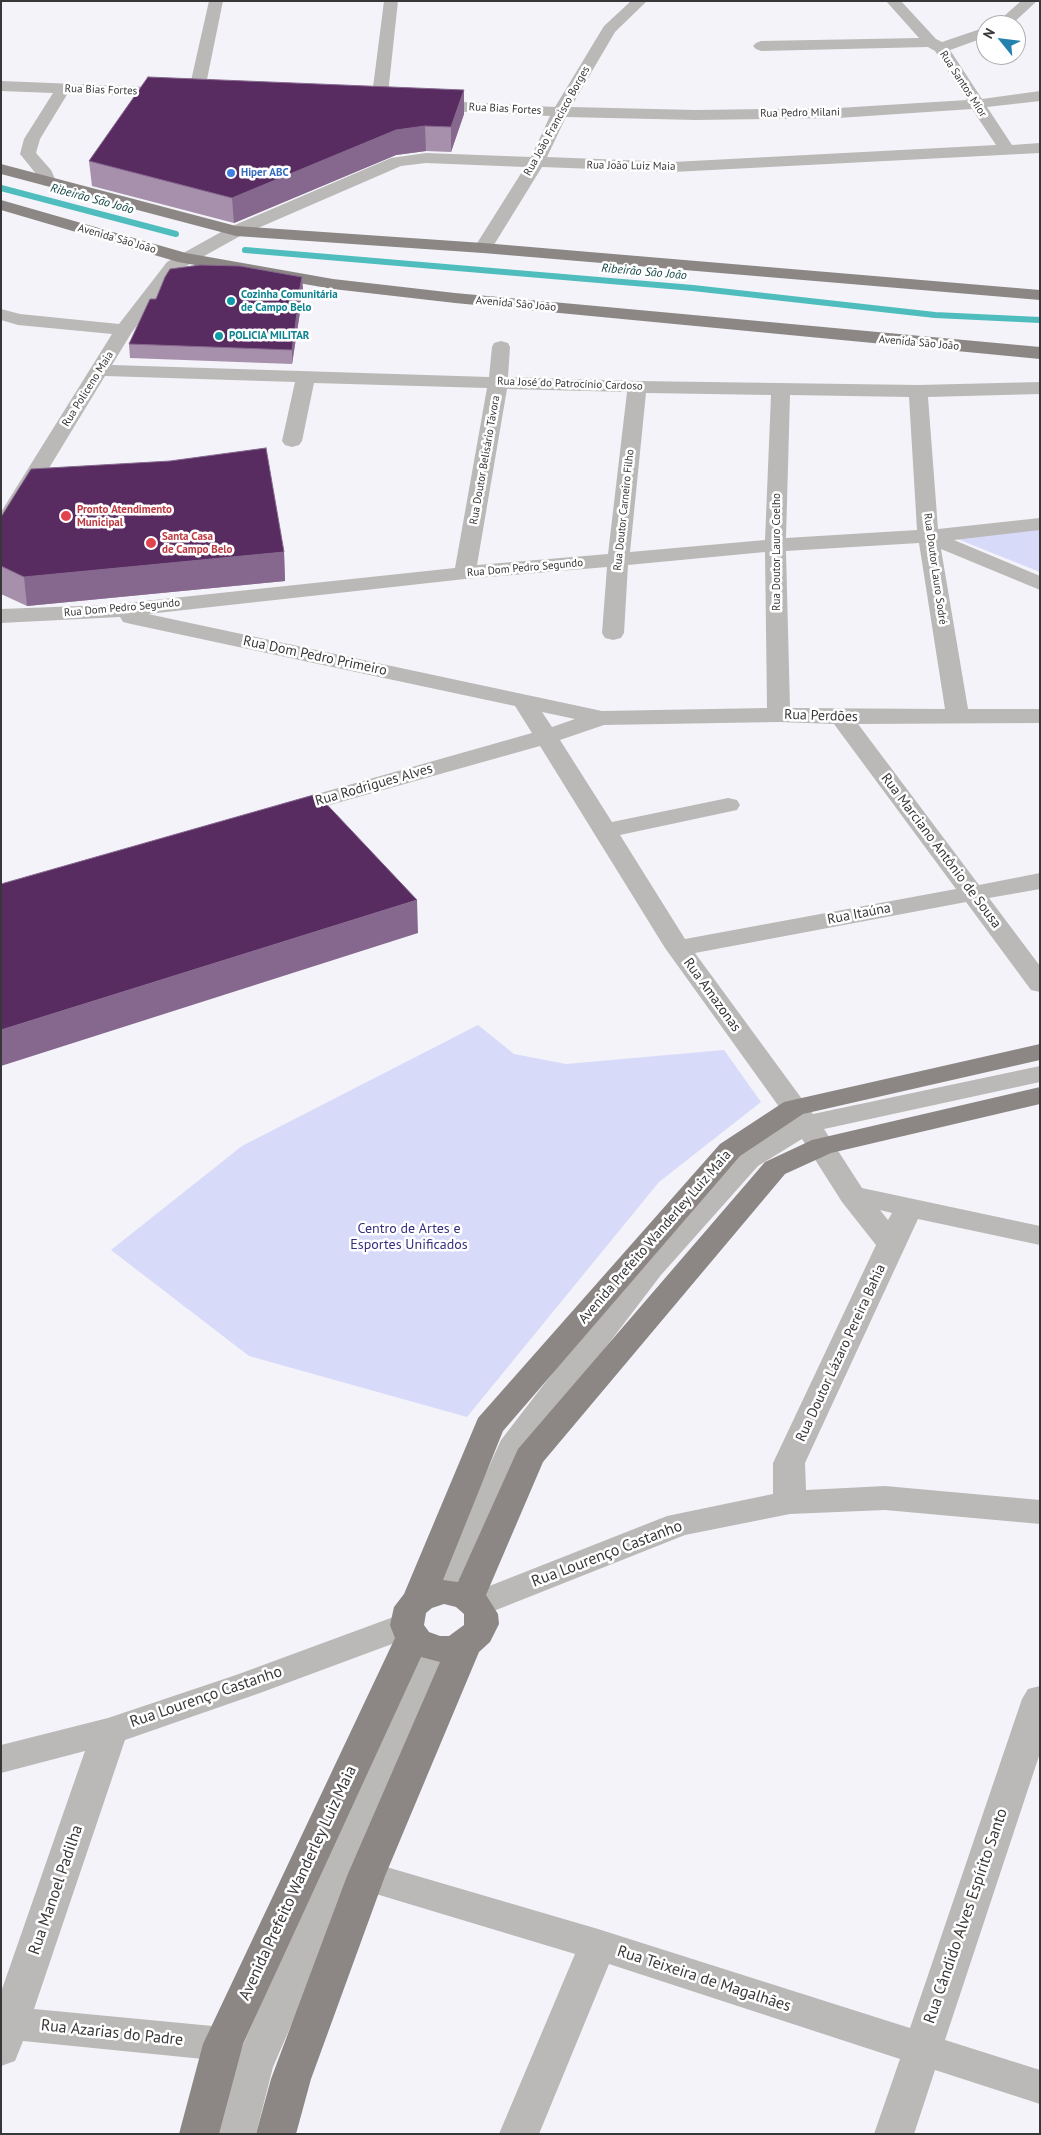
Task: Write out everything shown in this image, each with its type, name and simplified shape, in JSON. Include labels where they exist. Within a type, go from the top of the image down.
[{"type":"main road","points":[[1,169],[236,231],[483,248],[1040,295]]},
{"type":"main road","name":"Avenida São João","points":[[3,207],[184,258],[334,284],[455,298],[1040,353]]},
{"type":"main road","points":[[264,219],[303,237]]},
{"type":"main road","points":[[162,278],[202,269],[235,268]]},
{"type":"main road","name":"Avenida Prefeito Wanderley Luiz Maia","points":[[276,2134],[291,2079],[366,1876],[441,1619],[489,1426],[730,1150],[1040,1052]]},
{"type":"main road","name":"Avenida Prefeito Wanderley Luiz Maia","points":[[199,2134],[223,2044],[441,1619],[529,1456],[775,1168],[807,1126],[1040,1095]]},
{"type":"street","points":[[196,94],[216,1]]},
{"type":"street","points":[[379,103],[391,1]]},
{"type":"street","name":"Rua João Francisco Borges","points":[[483,248],[536,163],[560,112],[609,29],[640,1]]},
{"type":"street","name":"Rua Santos Mior","points":[[893,1],[936,45],[1008,150]]},
{"type":"street","points":[[1014,15],[1030,1]]},
{"type":"street","points":[[761,46],[936,45],[976,35]]},
{"type":"street","name":"Rua Bias Fortes","points":[[1,86],[216,95]]},
{"type":"street","points":[[48,181],[45,174],[28,154],[32,139],[64,88]]},
{"type":"street","name":"Rua Pedro Milani","points":[[560,112],[696,115],[838,113],[976,104],[1040,96]]},
{"type":"street","name":"Rua Bias Fortes","points":[[360,102],[560,112]]},
{"type":"street","name":"Rua João Luiz Maia","points":[[184,258],[236,231],[397,162],[426,158],[673,167],[1040,148]]},
{"type":"street","name":"Rua Policeno Maia","points":[[5,517],[124,330],[162,278],[184,258]]},
{"type":"street","points":[[1,314],[18,319],[124,330]]},
{"type":"street","name":"Rua Doutor Belisário Távora","points":[[465,573],[498,382],[500,347]]},
{"type":"street","name":"Rua José do Patrocínio Cardoso","points":[[99,370],[637,387],[918,391],[1040,388]]},
{"type":"street","points":[[292,441],[306,376]]},
{"type":"street","name":"Rua Doutor Carneiro Filho","points":[[613,633],[618,561],[637,387]]},
{"type":"street","name":"Rua Doutor Lauro Coelho","points":[[779,715],[775,545],[781,389]]},
{"type":"street","name":"Rua Doutor Lauro Sodré","points":[[918,391],[928,536],[958,717]]},
{"type":"street","points":[[928,536],[1040,524]]},
{"type":"street","name":"Rua Dom Pedro Segundo","points":[[1,616],[107,612],[465,573],[618,561],[775,545],[928,536],[1040,584]]},
{"type":"street","points":[[168,625],[184,618],[188,603]]},
{"type":"street","name":"Rua Dom Pedro Primeiro","points":[[107,612],[602,718]]},
{"type":"street","points":[[523,700],[545,737],[602,718]]},
{"type":"street","name":"Rua Perdões","points":[[602,718],[779,715],[841,717],[1040,716]]},
{"type":"street","name":"Rua Marciano Antônio de Sousa","points":[[841,717],[1040,984]]},
{"type":"street","name":"Rua Rodrigues Alves","points":[[268,815],[545,737]]},
{"type":"street","name":"Rua Amazonas","points":[[545,737],[678,948],[807,1126],[852,1195],[892,1244]]},
{"type":"street","points":[[606,831],[728,805]]},
{"type":"street","name":"Rua Itaúna","points":[[678,948],[972,892],[1040,881]]},
{"type":"street","points":[[807,1126],[1040,1074]]},
{"type":"street","points":[[852,1195],[1040,1236]]},
{"type":"street","name":"Rua Doutor Lázaro Pereira Bahia","points":[[790,1502],[789,1463],[909,1207]]},
{"type":"street","name":"Rua Lourenço Castanho","points":[[1,1759],[110,1731],[441,1619],[679,1524],[790,1502],[885,1498],[1040,1512]]},
{"type":"street","points":[[236,2134],[253,2067],[441,1619]]},
{"type":"street","name":"Rua Cândido Alves Espírito Santo","points":[[894,2134],[1040,1699]]},
{"type":"street","name":"Rua Manoel Padilha","points":[[4,2034],[110,1731]]},
{"type":"street","name":"Rua Teixeira de Magalhães","points":[[366,1876],[598,1946],[1040,2088]]},
{"type":"street","points":[[519,2134],[598,1946]]},
{"type":"street","name":"Rua Azarias do Padre","points":[[4,2034],[59,2027],[223,2044]]},
{"type":"green space","points":[[1040,529],[1040,572],[955,538]]},
{"type":"green space","name":"Centro de Artes e Esportes Unificados","points":[[478,1025],[514,1054],[566,1064],[724,1050],[761,1102],[659,1182],[467,1417],[249,1356],[111,1250],[242,1146]]},
{"type":"building","name":"Hiper ABC","points":[[148,77],[464,90],[451,127],[425,126],[396,130],[232,198],[89,161]]},
{"type":"building","points":[[200,265],[240,266],[302,277],[292,350],[129,344],[150,299],[156,299],[170,269]]},
{"type":"building","points":[[266,448],[284,552],[24,577],[1,566],[1,517],[31,469],[170,461]]},
{"type":"building","points":[[317,794],[417,900],[1,1030],[1,884]]},
{"type":"waterway","name":"Ribeirão São João","points":[[1,188],[176,234]]},
{"type":"waterway","name":"Ribeirão São João","points":[[245,250],[693,288],[935,315],[1040,320]]},
{"type":"place","name":"Hiper ABC","points":[[231,173]]},
{"type":"place","name":"Cozinha Comunitária de Campo Belo","points":[[231,301]]},
{"type":"place","name":"POLICIA MILITAR","points":[[219,336]]},
{"type":"place","name":"Pronto Atendimento Municipal","points":[[66,516]]},
{"type":"place","name":"Santa Casa de Campo Belo","points":[[151,543]]}]
